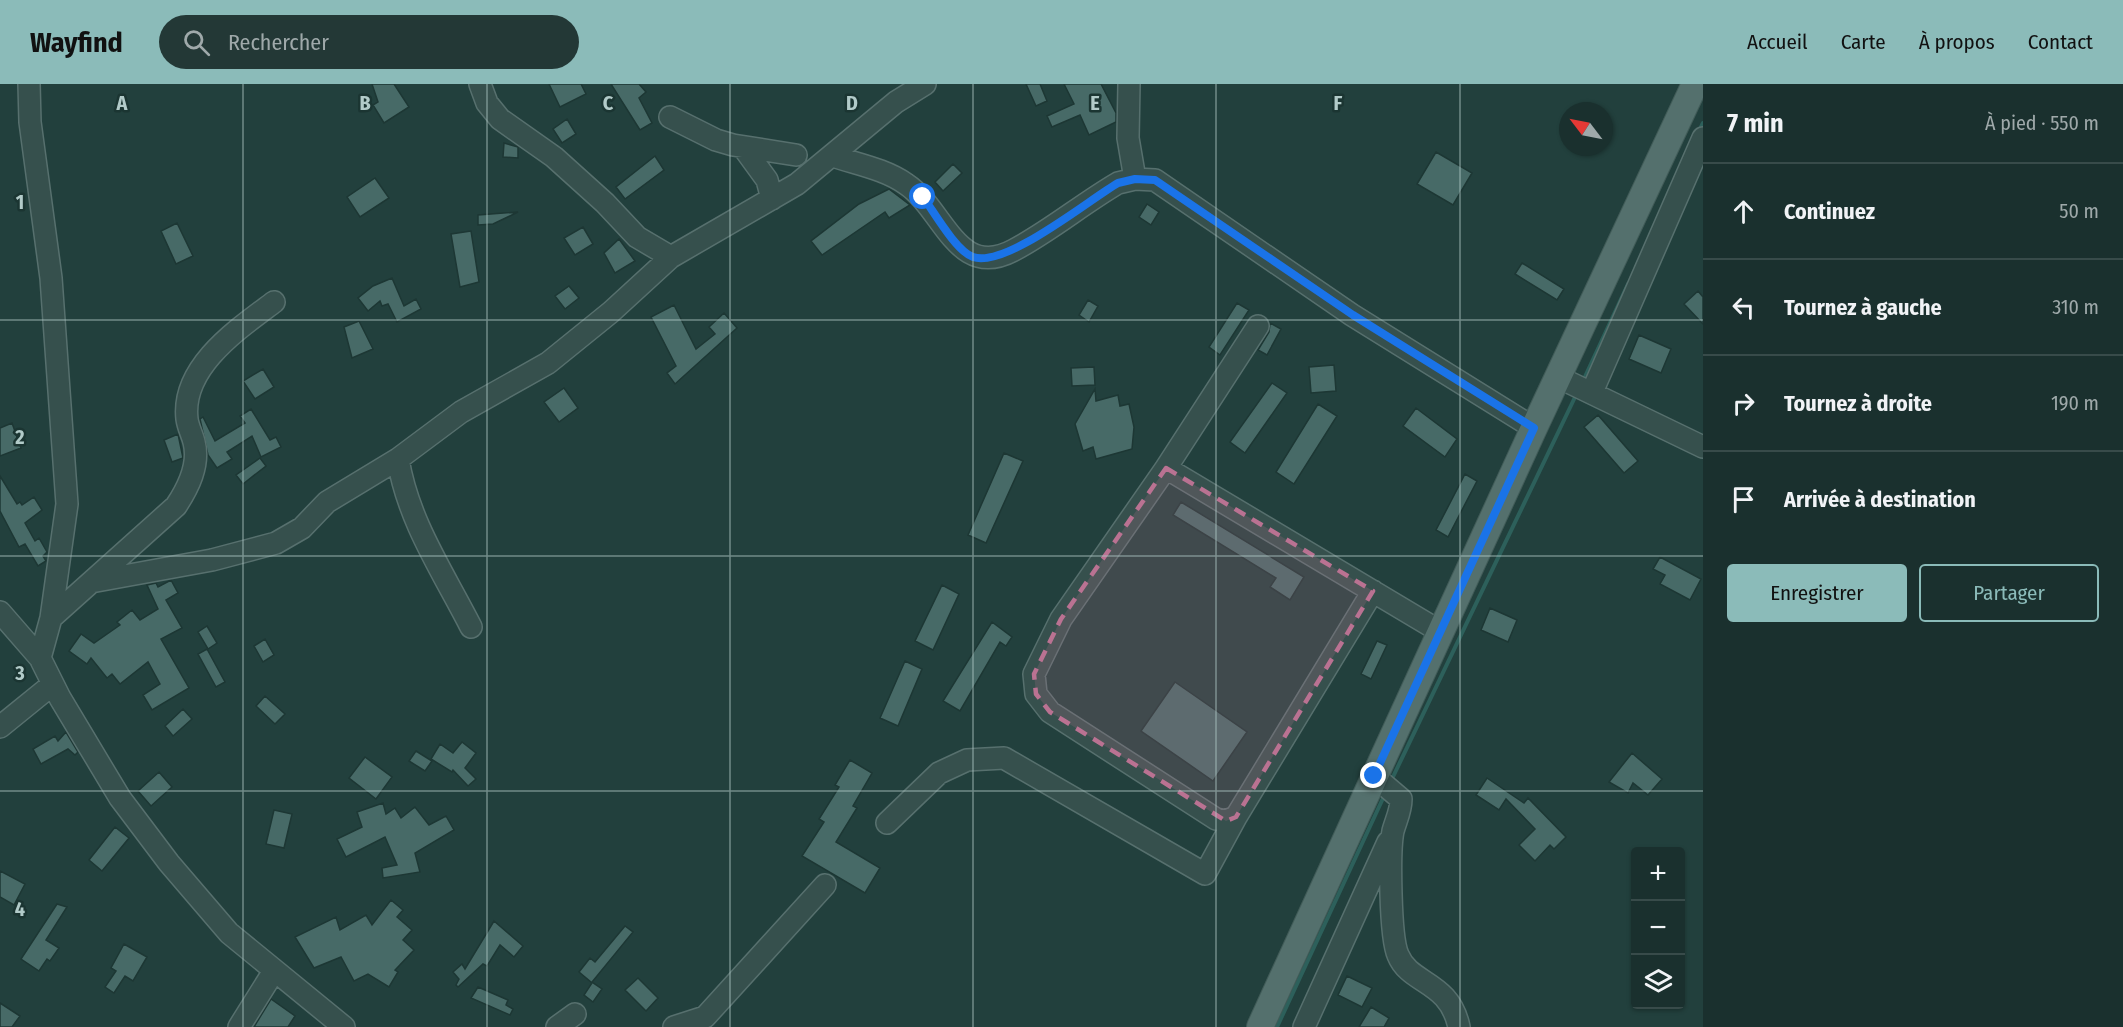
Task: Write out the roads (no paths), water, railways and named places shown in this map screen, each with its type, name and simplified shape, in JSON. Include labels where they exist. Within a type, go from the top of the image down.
[{"type":"main road","points":[[1260,1027],[1534,428],[1695,84]]},
{"type":"street","points":[[29,84],[30,122],[51,278],[67,504],[51,618],[40,658]]},
{"type":"street","points":[[480,84],[487,103],[500,119],[554,158],[605,203],[637,237],[671,257]]},
{"type":"street","points":[[91,582],[212,560],[276,543],[302,528],[327,502],[398,459],[461,412],[548,363],[611,312],[671,257],[772,199],[833,156],[893,93],[925,84]]},
{"type":"street","points":[[1130,84],[1128,138],[1135,179]]},
{"type":"street","points":[[670,117],[716,140],[743,147],[796,155]]},
{"type":"street","points":[[1592,392],[1703,138]]},
{"type":"street","points":[[743,147],[767,180],[772,199]]},
{"type":"street","points":[[833,156],[904,182],[923,197],[961,249],[972,257],[988,259],[1012,251],[1088,200],[1118,183],[1135,179],[1155,180],[1353,315],[1534,428]]},
{"type":"street","points":[[51,618],[176,506],[190,485],[195,444],[187,420],[188,400],[202,366],[233,333],[274,302]]},
{"type":"street","points":[[1236,817],[1226,821],[1216,819],[1050,712],[1036,694],[1034,674],[1061,619],[1166,468],[1258,326]]},
{"type":"street","points":[[1558,377],[1703,447]]},
{"type":"street","points":[[398,459],[402,489],[414,522],[471,627]]},
{"type":"street","points":[[1166,468],[1441,632]]},
{"type":"street","points":[[886,823],[939,773],[967,760],[1004,758],[1205,874],[1236,817],[1373,591]]},
{"type":"street","points":[[0,612],[40,658],[120,798],[162,854],[229,933],[344,1027]]},
{"type":"street","points":[[0,727],[53,684]]},
{"type":"street","points":[[1304,1027],[1393,831],[1401,799],[1374,776]]},
{"type":"street","points":[[1393,831],[1394,931],[1398,956],[1406,967],[1449,1001],[1459,1027]]},
{"type":"street","points":[[674,1027],[705,1017],[825,885]]},
{"type":"street","points":[[239,1027],[274,971]]},
{"type":"street","points":[[557,1027],[575,1014]]},
{"type":"waterway","points":[[1699,131],[1703,123]]},
{"type":"waterway","points":[[1583,381],[1628,284]]},
{"type":"waterway","points":[[1391,781],[1577,393]]},
{"type":"waterway","points":[[1277,1027],[1385,794]]}]
